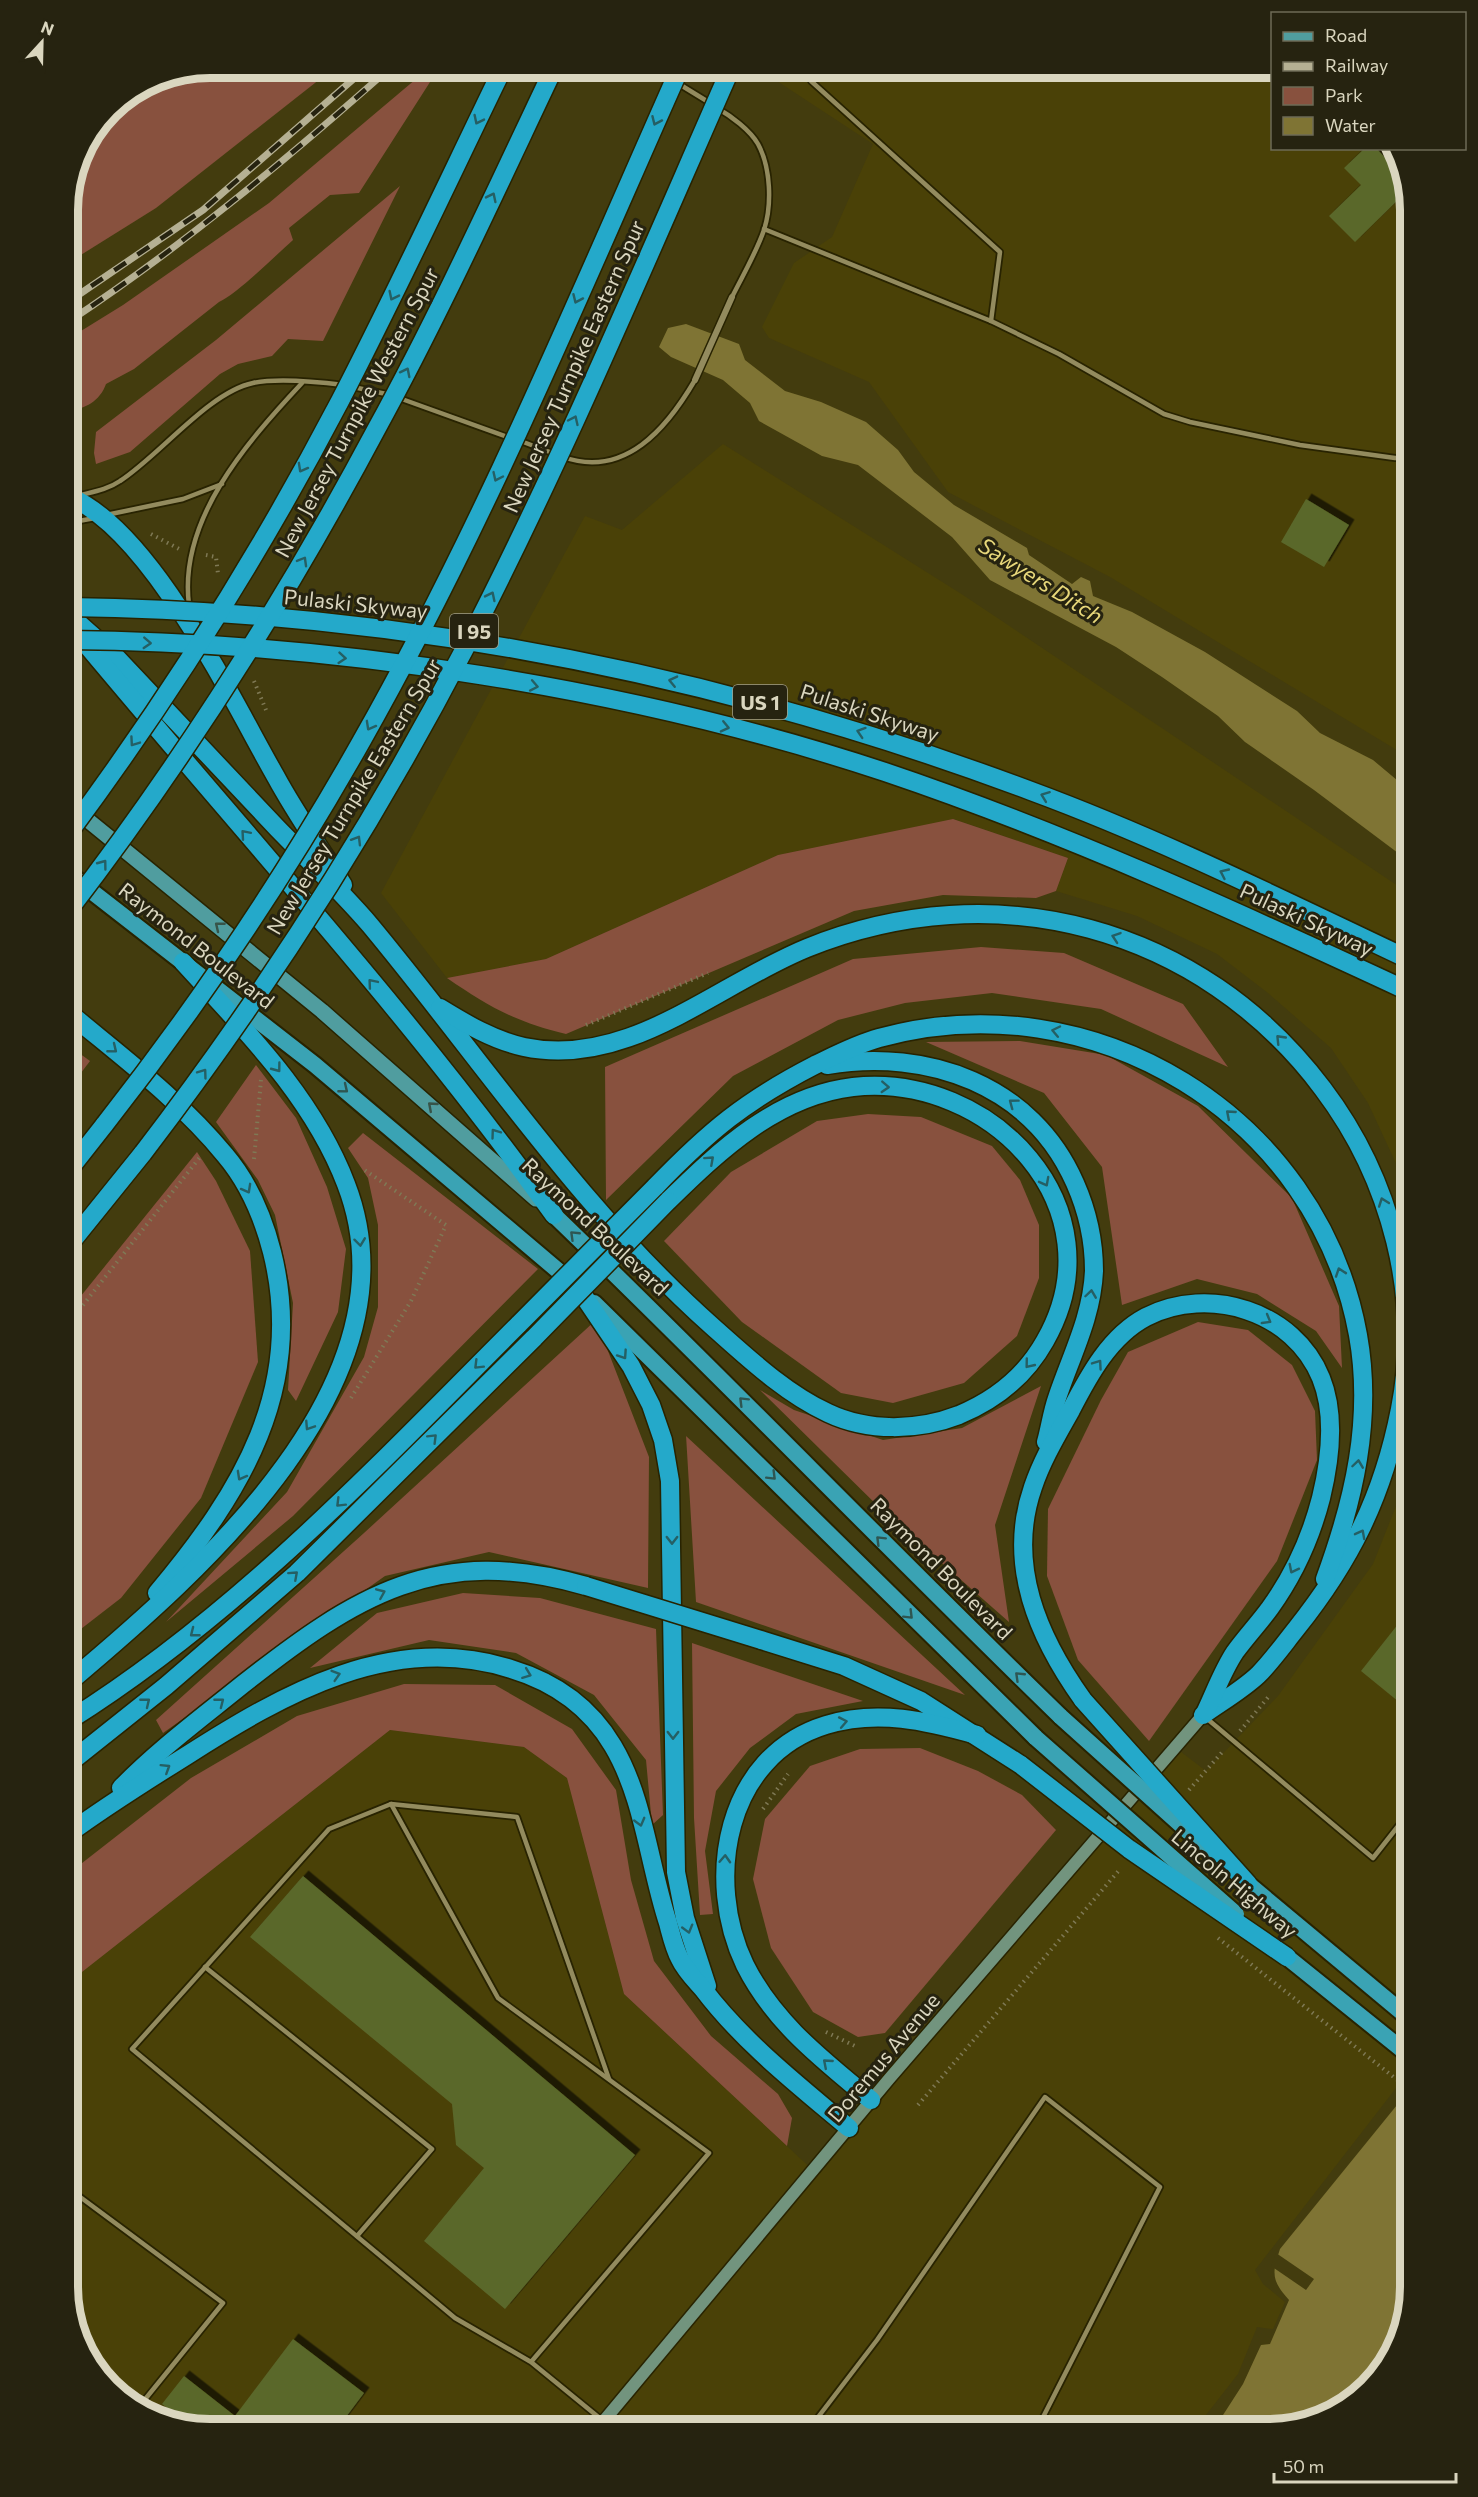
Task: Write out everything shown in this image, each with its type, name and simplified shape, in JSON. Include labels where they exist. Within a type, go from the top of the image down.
[{"type":"highway","name":"New Jersey Turnpike Western Spur","points":[[78,820],[170,688],[279,510],[339,403],[391,301],[498,78]]},
{"type":"highway","name":"New Jersey Turnpike Western Spur","points":[[78,896],[204,722],[264,627],[318,534],[406,372],[549,78]]},
{"type":"highway","name":"New Jersey Turnpike Eastern Spur","points":[[78,1158],[176,1031],[251,922],[303,841],[377,713],[427,619],[496,479],[676,78]]},
{"type":"highway","name":"New Jersey Turnpike Eastern Spur","points":[[78,1234],[143,1153],[230,1036],[295,939],[364,829],[429,715],[474,630],[549,474],[727,78]]},
{"type":"highway","points":[[78,502],[100,516],[128,542],[194,632],[276,779],[367,922]]},
{"type":"highway","name":"Pulaski Skyway","points":[[78,607],[164,609],[260,615],[437,635],[603,665],[776,706],[944,759],[1112,822],[1400,955]]},
{"type":"highway","points":[[78,623],[112,653],[367,922],[549,1154],[628,1242],[645,1262],[689,1306],[767,1372],[828,1413],[855,1423],[905,1427],[953,1417],[983,1403],[1018,1376],[1038,1352],[1055,1321],[1064,1287],[1067,1259],[1063,1230],[1053,1197],[1037,1166],[1012,1138],[978,1113],[918,1091],[853,1087],[811,1097],[791,1106],[740,1135],[668,1201],[628,1242],[534,1338],[297,1573],[175,1679],[78,1756]]},
{"type":"highway","points":[[78,635],[124,693],[336,939],[478,1111],[554,1215]]},
{"type":"highway","name":"Pulaski Skyway","points":[[78,640],[234,648],[366,660],[497,679],[626,704],[754,734],[883,772],[1124,861],[1400,987]]},
{"type":"highway","name":"Raymond Boulevard","points":[[78,881],[413,1145],[579,1289],[1036,1738]]},
{"type":"highway","points":[[431,1002],[472,1027],[521,1046],[558,1051],[595,1047],[648,1029],[777,962],[830,939],[913,919],[973,914],[1030,916],[1084,927],[1137,944],[1210,982],[1250,1011],[1278,1036],[1312,1075],[1343,1117],[1376,1183],[1388,1214],[1400,1264]]},
{"type":"highway","points":[[78,1674],[188,1578],[249,1509],[315,1418],[336,1376],[357,1314],[361,1253],[354,1209],[347,1185],[314,1122],[263,1050],[183,962]]},
{"type":"highway","points":[[78,1020],[176,1102],[226,1156],[251,1194],[268,1237],[281,1311],[279,1357],[266,1422],[247,1465],[220,1511],[192,1551],[117,1640]]},
{"type":"highway","points":[[78,1714],[165,1655],[267,1572],[730,1115],[769,1089],[867,1042],[928,1028],[979,1024],[1032,1027],[1084,1038],[1151,1063],[1214,1101],[1249,1131],[1294,1183],[1318,1223],[1338,1267],[1358,1336],[1363,1392],[1357,1472],[1340,1536],[1317,1600]]},
{"type":"highway","points":[[809,1068],[845,1062],[904,1062],[947,1070],[970,1078],[1010,1100],[1045,1133],[1071,1174],[1087,1217],[1094,1272],[1087,1316],[1056,1400],[1023,1525],[1022,1545],[1030,1602],[1045,1638],[1083,1700],[1248,1884]]},
{"type":"highway","name":"Raymond Boulevard","points":[[554,1215],[1061,1717]]},
{"type":"highway","points":[[579,1289],[643,1388],[663,1440],[672,1503],[676,1872],[689,1934],[713,2003]]},
{"type":"highway","points":[[1039,1470],[1095,1367],[1119,1337],[1149,1316],[1191,1304],[1213,1302],[1234,1306],[1271,1321],[1302,1347],[1315,1364],[1322,1380],[1330,1416],[1328,1456],[1321,1499],[1305,1543],[1284,1586],[1234,1653],[1203,1715]]},
{"type":"highway","points":[[1203,1715],[1257,1675],[1348,1558],[1366,1525],[1381,1484],[1400,1409]]},
{"type":"highway","points":[[98,1811],[153,1756],[285,1651],[336,1616],[382,1592],[428,1577],[479,1570],[524,1571],[586,1586],[760,1640],[869,1677],[921,1701],[1021,1765],[1129,1849],[1287,1957]]},
{"type":"highway","points":[[78,1826],[98,1811],[267,1706],[329,1677],[413,1658],[458,1658],[501,1665],[531,1676],[568,1695],[589,1715],[613,1747],[633,1794],[680,1959],[740,2034],[849,2128]]},
{"type":"highway","name":"Lincoln Highway","points":[[1061,1717],[1248,1884],[1400,2011]]},
{"type":"highway","points":[[871,2100],[785,2025],[753,1979],[736,1943],[727,1906],[724,1868],[729,1832],[742,1798],[774,1755],[806,1733],[825,1725],[863,1718],[906,1718],[977,1735]]},
{"type":"highway","name":"Lincoln Highway","points":[[1036,1738],[1152,1842],[1287,1957],[1400,2048]]},
{"type":"main road","name":"Raymond Boulevard","points":[[78,812],[338,1025],[554,1215]]},
{"type":"main road","name":"Doremus Avenue","points":[[611,2419],[871,2100],[1203,1715]]},
{"type":"street","points":[[695,380],[732,297]]},
{"type":"lane","points":[[669,78],[732,117],[758,144],[766,172],[769,199],[764,230],[732,297]]},
{"type":"lane","points":[[811,78],[811,81],[1000,252],[991,321]]},
{"type":"lane","points":[[764,230],[991,321],[1059,354],[1172,416],[1300,445],[1400,457]]},
{"type":"lane","points":[[78,495],[101,490],[121,481],[207,409],[240,387],[262,382],[340,385],[381,392],[580,463],[607,461],[632,451],[657,435],[677,411],[695,380]]},
{"type":"lane","points":[[194,632],[187,591],[190,552],[202,516],[222,483],[269,419],[302,383]]},
{"type":"lane","points":[[78,521],[190,498],[222,483]]},
{"type":"lane","points":[[1203,1715],[1373,1858],[1400,1824]]},
{"type":"lane","points":[[391,1804],[498,1998],[709,2153],[531,2362]]},
{"type":"lane","points":[[595,2419],[531,2362],[455,2318],[132,2049],[329,1829],[391,1804],[517,1816],[609,2079]]},
{"type":"lane","points":[[205,1967],[432,2150],[357,2236]]},
{"type":"lane","points":[[816,2419],[877,2340],[1045,2097],[1160,2187],[1041,2419]]},
{"type":"lane","points":[[78,2195],[223,2303],[144,2401]]},
{"type":"path","points":[[128,542],[142,528],[173,548],[216,557],[219,585]]},
{"type":"path","points":[[249,670],[270,720]]},
{"type":"path","points":[[577,1029],[716,970]]},
{"type":"path","points":[[251,1194],[263,1050]]},
{"type":"path","points":[[78,1311],[213,1141]]},
{"type":"path","points":[[759,1814],[790,1771]]},
{"type":"path","points":[[823,2030],[855,2046]]},
{"type":"shaded area","points":[[778,78],[1271,78],[1271,150],[1385,150],[1393,168],[1400,202],[1400,752],[1110,577],[948,492],[869,382],[769,338],[762,327],[794,263],[832,237],[873,144],[777,81]]},
{"type":"shaded area","points":[[723,444],[963,595],[1400,887],[1400,1172],[1368,1103],[1331,1048],[1268,993],[1217,954],[1137,916],[1056,891],[1068,858],[954,819],[778,855],[546,959],[447,978],[381,893],[585,516],[622,530]]},
{"type":"shaded area","points":[[1400,1496],[1400,2083],[1255,2270],[1263,2284],[1285,2302],[1273,2329],[1257,2327],[1238,2374],[1203,2419],[202,2419],[168,2412],[137,2397],[111,2374],[100,2360],[85,2329],[79,2304],[78,2287],[78,1975],[390,1730],[524,1747],[567,1778],[624,1994],[818,2175],[1086,1845],[1172,1745],[1206,1771],[1278,1696],[1373,1564]]},
{"type":"green space","points":[[321,78],[156,208],[78,257],[78,202],[88,160],[100,137],[130,105],[160,88],[193,79]]},
{"type":"green space","points":[[417,78],[433,78],[359,193],[330,195],[289,228],[293,240],[246,283],[134,369],[106,384],[100,395],[91,403],[78,408],[78,333],[123,305],[269,203]]},
{"type":"green space","points":[[400,186],[323,341],[288,339],[272,356],[238,364],[220,374],[130,452],[96,464],[94,453],[96,432],[216,340]]},
{"type":"green space","points":[[953,819],[1068,858],[1056,891],[1036,898],[943,895],[854,911],[566,1034],[517,1019],[447,978],[546,959],[778,855]]},
{"type":"green space","points":[[981,947],[1064,953],[1183,1004],[1228,1067],[1101,1009],[992,993],[905,1003],[838,1020],[733,1076],[606,1200],[605,1067],[853,959]]},
{"type":"green space","points":[[1020,1041],[1106,1055],[1198,1106],[1292,1198],[1339,1306],[1342,1368],[1316,1331],[1257,1294],[1197,1279],[1122,1305],[1102,1167],[1044,1093],[926,1042]]},
{"type":"green space","points":[[78,1052],[90,1061],[78,1077]]},
{"type":"green space","points":[[256,1065],[296,1118],[327,1187],[346,1249],[338,1312],[296,1401],[288,1390],[293,1303],[275,1215],[258,1180],[216,1122]]},
{"type":"green space","points":[[868,1114],[921,1117],[992,1146],[1020,1180],[1039,1225],[1039,1278],[1017,1336],[964,1383],[893,1403],[841,1393],[742,1322],[664,1241],[731,1172],[817,1121]]},
{"type":"green space","points":[[363,1133],[538,1269],[293,1516],[166,1622],[287,1492],[364,1357],[378,1307],[378,1225],[368,1178],[348,1148]]},
{"type":"green space","points":[[197,1152],[216,1181],[250,1251],[258,1362],[201,1498],[121,1598],[78,1631],[78,1300]]},
{"type":"green space","points":[[596,1320],[649,1457],[648,1588],[489,1552],[385,1576],[163,1733],[156,1720]]},
{"type":"green space","points":[[1198,1322],[1248,1330],[1292,1365],[1315,1411],[1317,1460],[1277,1561],[1149,1741],[1078,1660],[1047,1576],[1048,1509],[1101,1400],[1128,1352]]},
{"type":"green space","points":[[1041,1386],[995,1525],[1009,1622],[886,1514],[760,1390],[794,1410],[883,1440],[962,1428]]},
{"type":"green space","points":[[686,1436],[965,1695],[696,1602]]},
{"type":"green space","points":[[463,1593],[540,1598],[656,1629],[663,1815],[652,1825],[646,1760],[594,1695],[516,1653],[429,1640],[310,1668],[377,1613]]},
{"type":"green space","points":[[692,1643],[863,1701],[796,1714],[750,1748],[716,1791],[705,1851],[713,1914],[700,1915],[694,1818]]},
{"type":"green space","points":[[404,1684],[495,1685],[572,1729],[616,1790],[631,1880],[654,1961],[711,2036],[778,2094],[792,2118],[787,2146],[624,1994],[567,1778],[524,1747],[390,1730],[78,1975],[78,1866],[191,1778],[297,1716]]},
{"type":"green space","points":[[920,1748],[978,1771],[1022,1795],[1056,1830],[885,2033],[858,2037],[813,2012],[771,1948],[753,1879],[765,1819],[810,1766],[860,1749]]},
{"type":"water","name":"Sawyers Ditch","points":[[686,324],[739,344],[745,360],[785,391],[821,402],[866,422],[898,450],[914,472],[954,505],[1027,548],[1029,555],[1072,584],[1081,577],[1090,581],[1093,596],[1132,612],[1205,652],[1297,711],[1320,733],[1373,760],[1400,783],[1400,854],[1245,742],[1218,716],[1162,677],[1116,647],[990,580],[952,537],[858,465],[822,456],[759,421],[750,403],[723,380],[671,357],[659,347],[668,328]]},
{"type":"water","points":[[1400,2101],[1399,2304],[1390,2337],[1378,2360],[1355,2386],[1341,2397],[1310,2412],[1276,2419],[1220,2419],[1243,2384],[1261,2345],[1270,2344],[1289,2300],[1279,2287],[1275,2276],[1280,2249]]},
{"type":"pier","points":[[1276,2253],[1314,2279],[1306,2290],[1271,2266]]},
{"type":"building","points":[[1363,150],[1378,150],[1392,165],[1399,198],[1355,242],[1329,216],[1361,185],[1344,168]]},
{"type":"building","points":[[1306,499],[1349,525],[1324,567],[1281,542]]},
{"type":"building","points":[[1400,1622],[1400,1703],[1361,1671]]},
{"type":"building","points":[[303,1876],[635,2155],[505,2309],[424,2241],[484,2168],[456,2145],[452,2104],[250,1937]]},
{"type":"building","points":[[293,2339],[364,2393],[344,2419],[202,2419],[175,2414],[162,2404],[184,2376],[235,2416]]},
{"type":"railway","points":[[78,295],[203,210],[355,78]]},
{"type":"railway","points":[[78,315],[234,201],[378,78]]}]
